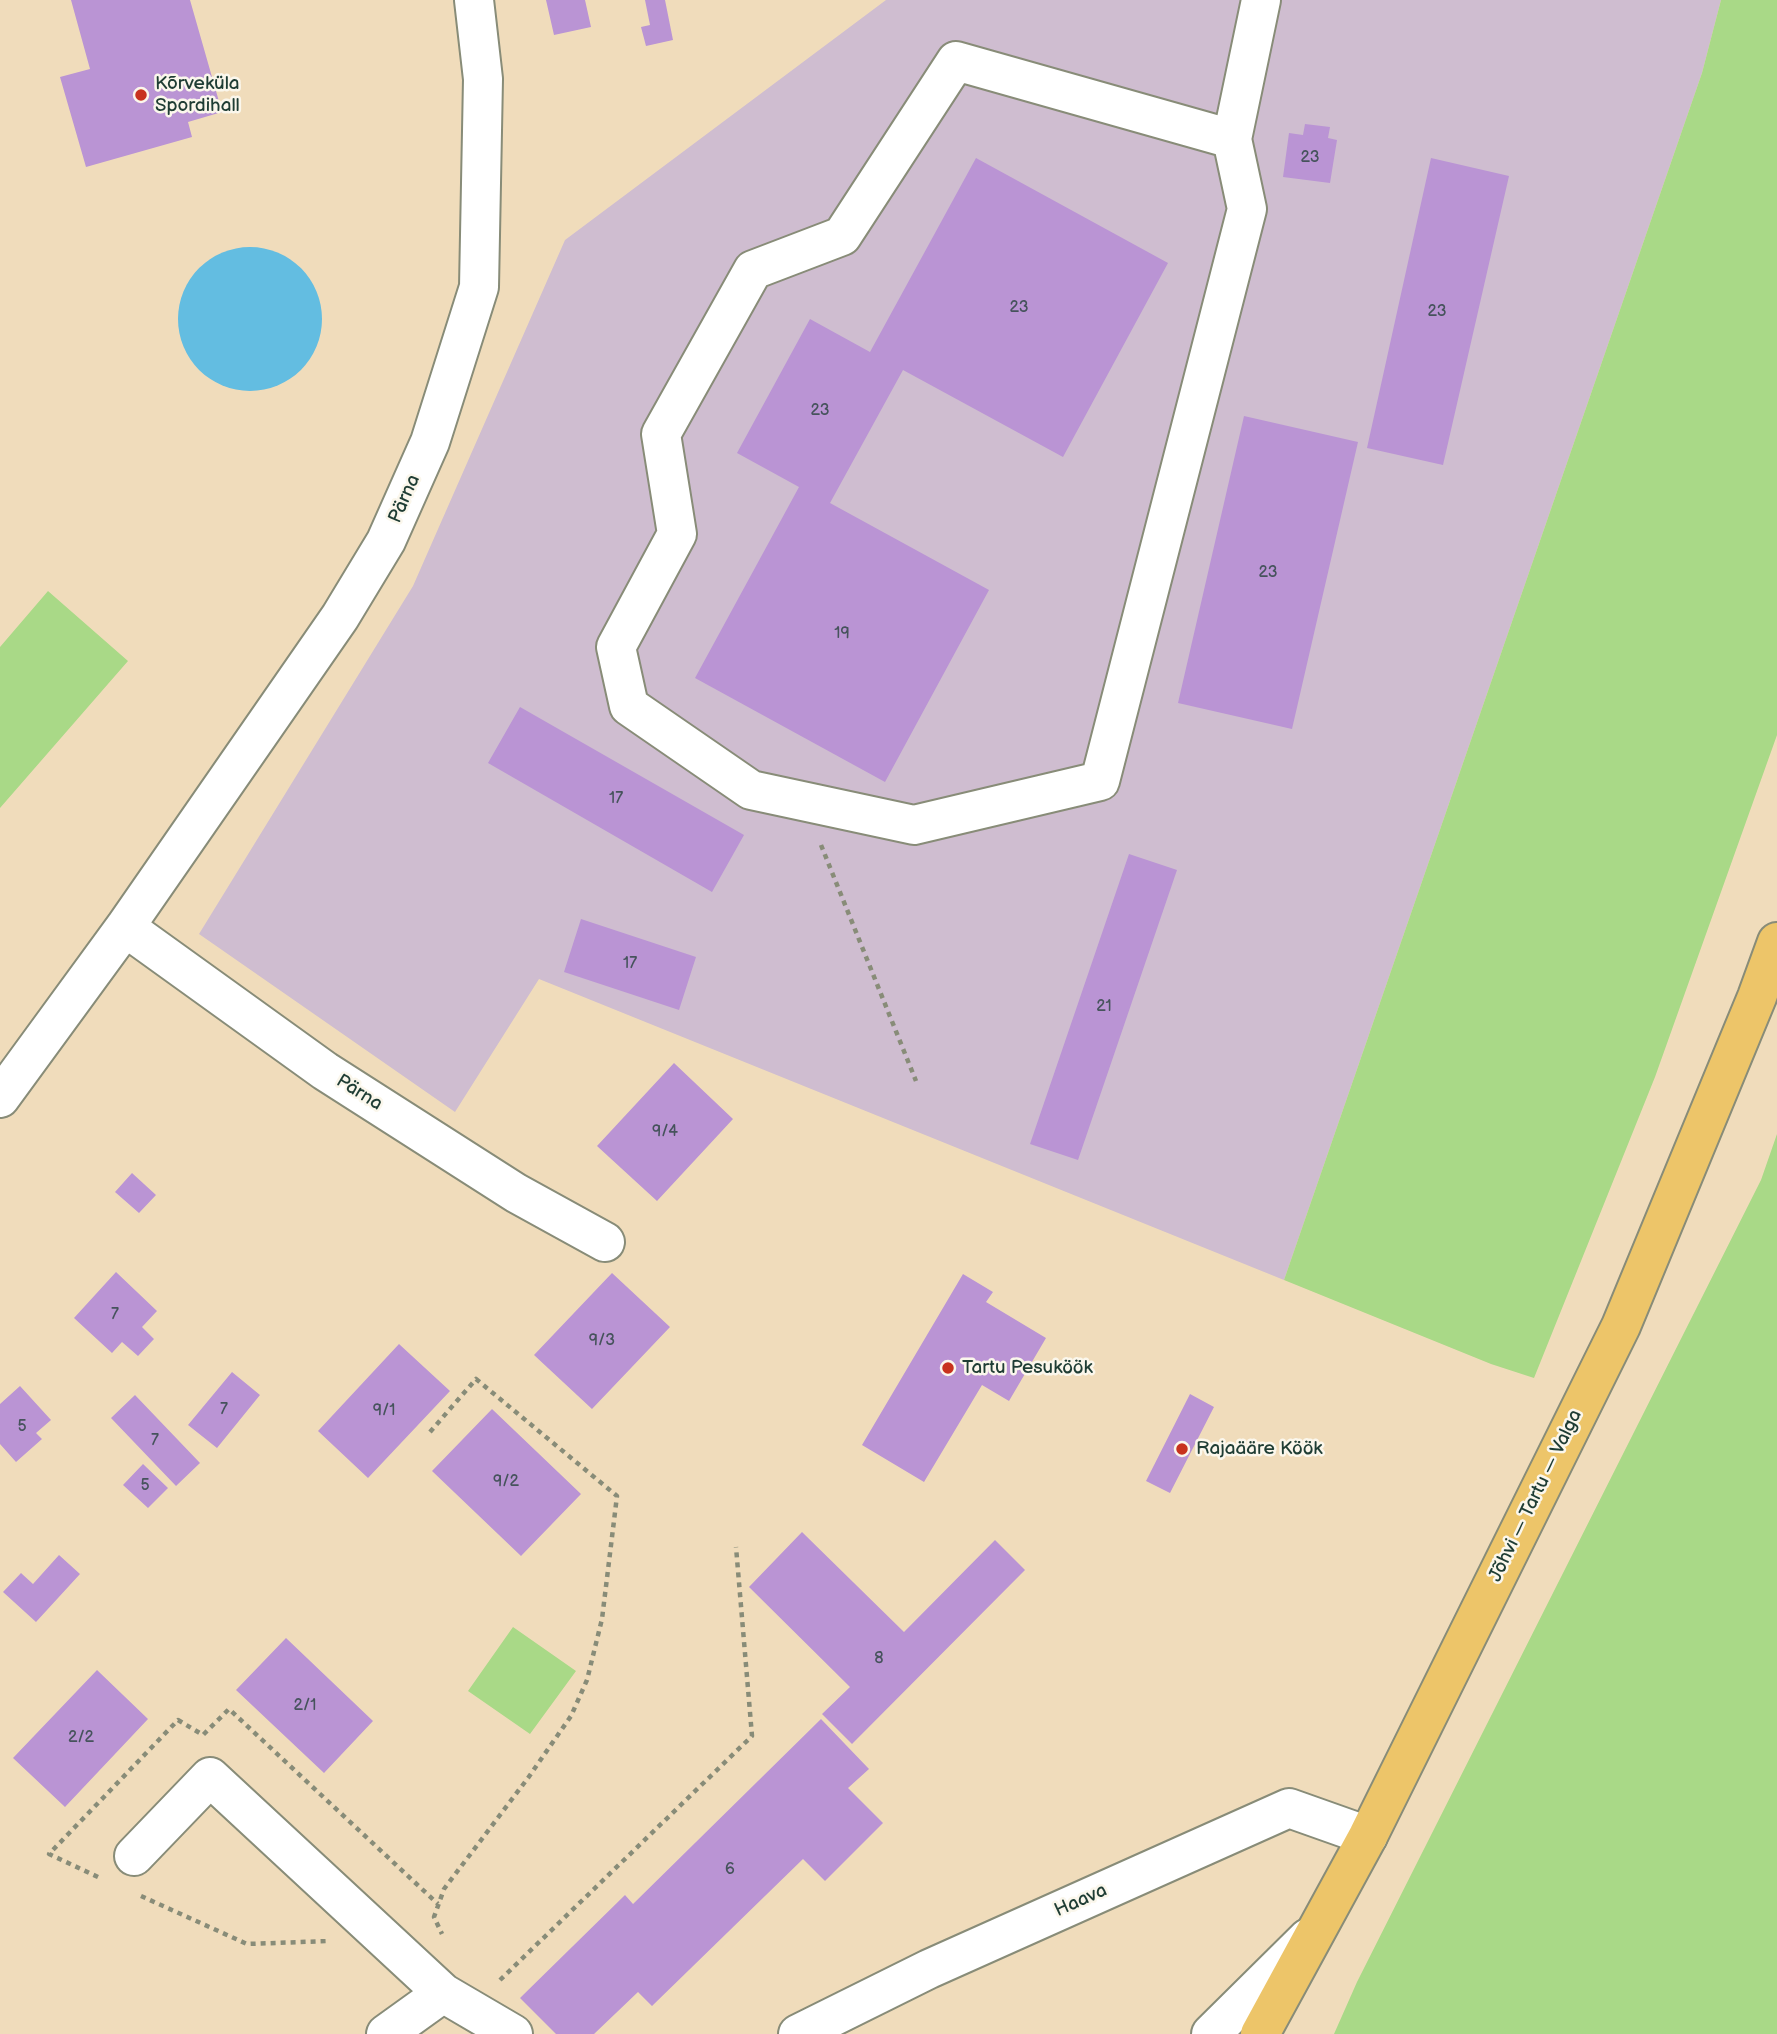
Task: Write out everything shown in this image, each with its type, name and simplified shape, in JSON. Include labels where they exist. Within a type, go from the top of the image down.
[{"type":"highway","name":"Jõhvi — Tartu — Valga","points":[[1260,2034],[1368,1836],[1621,1326],[1758,997],[1777,942]]},
{"type":"street","name":"Pärna","points":[[0,1098],[125,927],[340,617],[386,541],[430,442],[479,286],[483,79],[474,0]]},
{"type":"street","points":[[1231,139],[956,61],[842,236],[753,270],[661,434],[677,534],[616,647],[629,706],[751,790],[914,825],[1100,782],[1247,209],[1231,139],[1261,0]]},
{"type":"street","name":"Pärna","points":[[125,927],[325,1071],[516,1193],[605,1242]]},
{"type":"street","points":[[134,1856],[210,1777],[443,1993],[513,2034]]},
{"type":"street","name":"Haava","points":[[798,2034],[929,1969],[1289,1808],[1368,1836]]},
{"type":"street","points":[[1211,2034],[1317,1929]]},
{"type":"street","points":[[386,2034],[443,1993]]},
{"type":"path","points":[[803,801],[916,1081]]},
{"type":"path","points":[[430,1432],[476,1379],[617,1496],[602,1619],[587,1680],[570,1716],[444,1889],[433,1917],[447,1944]]},
{"type":"path","points":[[443,1993],[491,1989],[752,1736],[736,1547]]},
{"type":"shaded area","points":[[886,0],[1721,0],[1702,73],[1284,1280],[539,979],[455,1112],[199,934],[413,586],[565,240]]},
{"type":"green space","points":[[1721,0],[1777,0],[1777,735],[1655,1077],[1534,1378],[1491,1364],[1284,1280],[1702,73]]},
{"type":"green space","points":[[48,591],[128,661],[0,808],[0,647]]},
{"type":"green space","points":[[1777,1134],[1777,2034],[1334,2034],[1357,1982],[1761,1180]]},
{"type":"green space","points":[[513,1627],[576,1671],[530,1734],[468,1691]]},
{"type":"water","points":[[250,247],[278,252],[301,268],[317,291],[322,319],[317,347],[301,370],[278,386],[250,391],[222,386],[199,370],[183,347],[178,319],[183,291],[199,268],[222,252]]},
{"type":"building","name":"Kõrveküla Spordihall","points":[[71,0],[190,0],[222,112],[188,122],[192,137],[86,167],[60,77],[90,69]]},
{"type":"building","points":[[546,0],[585,0],[591,27],[554,35]]},
{"type":"building","points":[[645,0],[665,0],[673,40],[646,46],[641,27],[650,25]]},
{"type":"building","points":[[1305,124],[1330,127],[1328,138],[1337,140],[1330,183],[1283,177],[1289,133],[1303,135]]},
{"type":"building","points":[[976,158],[1168,263],[1063,457],[903,370],[830,503],[989,590],[885,782],[695,678],[799,487],[737,453],[810,319],[870,352]]},
{"type":"building","points":[[1431,158],[1509,176],[1443,465],[1367,448]]},
{"type":"building","points":[[1244,416],[1358,442],[1292,729],[1178,703]]},
{"type":"building","points":[[520,707],[744,835],[712,892],[488,763]]},
{"type":"building","points":[[1129,854],[1177,870],[1078,1160],[1030,1144]]},
{"type":"building","points":[[581,919],[696,957],[679,1010],[564,972]]},
{"type":"building","points":[[674,1063],[733,1119],[657,1201],[597,1146]]},
{"type":"building","points":[[132,1173],[156,1195],[139,1213],[115,1192]]},
{"type":"building","points":[[116,1272],[157,1311],[142,1327],[154,1339],[138,1356],[122,1342],[112,1353],[74,1318]]},
{"type":"building","points":[[612,1273],[670,1327],[592,1409],[534,1355]]},
{"type":"building","points":[[963,1274],[993,1292],[986,1302],[1046,1338],[1009,1401],[982,1385],[924,1482],[862,1445]]},
{"type":"building","points":[[399,1344],[450,1391],[368,1478],[318,1431]]},
{"type":"building","points":[[232,1372],[260,1395],[217,1448],[188,1425]]},
{"type":"building","points":[[20,1386],[51,1420],[36,1433],[42,1439],[16,1462],[0,1444],[0,1404]]},
{"type":"building","points":[[1190,1394],[1214,1407],[1170,1493],[1146,1481]]},
{"type":"building","points":[[135,1395],[200,1463],[176,1486],[111,1418]]},
{"type":"building","points":[[492,1409],[581,1494],[521,1556],[432,1471]]},
{"type":"building","points":[[143,1464],[168,1488],[148,1508],[123,1485]]},
{"type":"building","points":[[802,1532],[904,1632],[995,1540],[1025,1570],[852,1744],[822,1714],[850,1687],[749,1587]]},
{"type":"building","points":[[59,1555],[80,1574],[36,1622],[3,1592],[21,1573],[33,1584]]},
{"type":"building","points":[[286,1638],[373,1721],[324,1773],[236,1690]]},
{"type":"building","points":[[97,1670],[148,1719],[65,1807],[13,1758]]},
{"type":"building","points":[[821,1719],[869,1769],[848,1788],[883,1823],[825,1881],[803,1859],[652,2006],[638,1992],[594,2034],[556,2034],[520,1998],[625,1895],[633,1904]]},
{"type":"place","name":"Kõrveküla Spordihall","points":[[141,95]]},
{"type":"place","name":"Tartu Pesuköök","points":[[948,1368]]},
{"type":"place","name":"Rajaääre Köök","points":[[1182,1449]]}]
